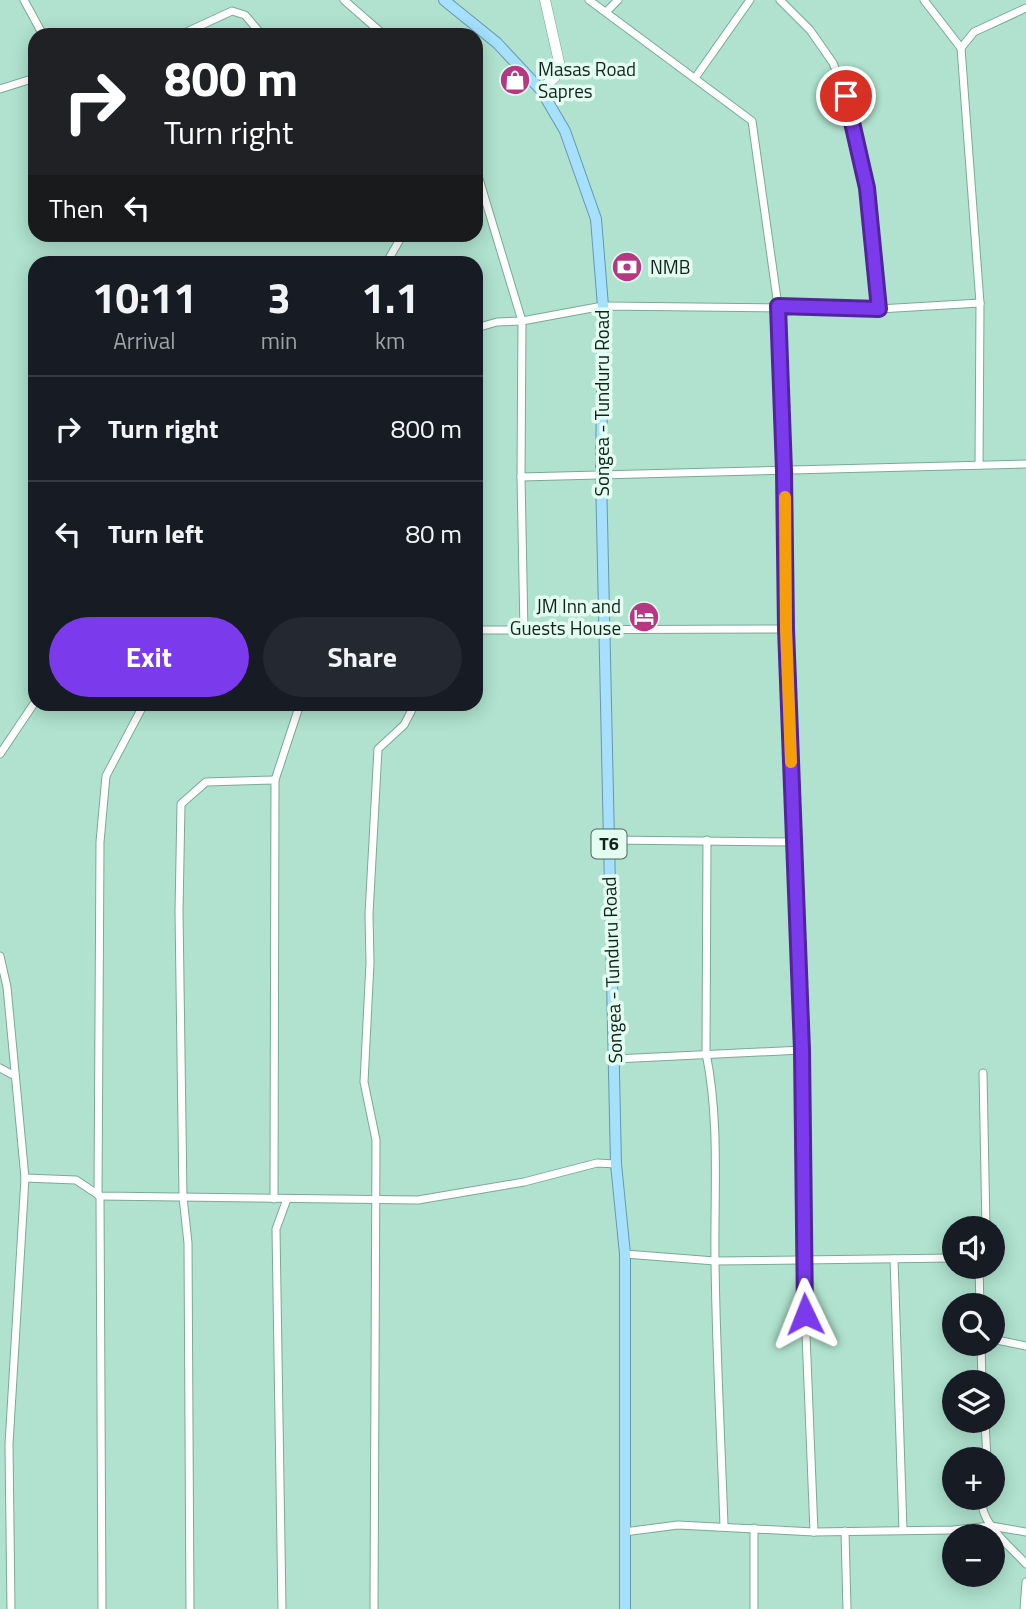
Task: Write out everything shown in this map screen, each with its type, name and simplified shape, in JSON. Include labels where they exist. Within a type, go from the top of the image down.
[{"type":"highway","name":"T6","points":[[444,0],[479,28]]},
{"type":"highway","name":"T6","points":[[483,32],[541,90]]},
{"type":"highway","name":"Songea - Tunduru Road","points":[[541,90],[565,131],[596,219],[603,306],[601,474],[616,1164],[625,1254],[625,1609]]},
{"type":"main road","points":[[541,90],[555,77],[559,62],[545,0]]},
{"type":"street","points":[[24,0],[39,28]]},
{"type":"street","points":[[344,0],[376,28]]},
{"type":"street","points":[[589,0],[752,121],[778,306],[786,629],[802,1050],[803,1260],[814,1532]]},
{"type":"street","points":[[606,12],[618,0]]},
{"type":"street","points":[[695,78],[750,0]]},
{"type":"street","points":[[779,0],[810,30],[833,63],[846,96],[867,188],[879,309]]},
{"type":"street","points":[[924,0],[961,48],[980,303],[979,465]]},
{"type":"street","points":[[961,48],[974,32],[1026,8]]},
{"type":"street","points":[[195,28],[232,11],[245,15],[256,28]]},
{"type":"street","points":[[0,89],[28,80]]},
{"type":"street","points":[[483,192],[522,321],[524,631]]},
{"type":"street","points":[[483,326],[603,306],[879,309],[980,303]]},
{"type":"street","points":[[521,477],[1024,465]]},
{"type":"street","points":[[483,630],[786,629]]},
{"type":"street","points":[[0,754],[29,711]]},
{"type":"street","points":[[102,1609],[100,842],[106,776],[140,711]]},
{"type":"street","points":[[274,1199],[275,780],[298,711]]},
{"type":"street","points":[[374,1609],[376,1140],[364,1082],[370,963],[369,914],[378,749],[404,725],[411,711]]},
{"type":"street","points":[[190,1609],[188,1243],[183,1197],[179,911],[181,804],[206,782],[275,780]]},
{"type":"street","points":[[609,840],[794,842]]},
{"type":"street","points":[[707,840],[706,1053],[716,1119],[715,1261],[724,1527]]},
{"type":"street","points":[[0,956],[25,1178],[9,1444],[11,1609]]},
{"type":"street","points":[[615,1059],[802,1050]]},
{"type":"street","points":[[0,1068],[15,1076]]},
{"type":"street","points":[[983,1073],[986,1216]]},
{"type":"street","points":[[25,1178],[76,1180],[99,1195],[418,1200],[524,1182],[597,1163],[616,1164]]},
{"type":"street","points":[[282,1609],[276,1228],[287,1199]]},
{"type":"street","points":[[625,1254],[715,1261],[942,1258]]},
{"type":"street","points":[[894,1259],[903,1530]]},
{"type":"street","points":[[1005,1342],[1026,1346]]},
{"type":"street","points":[[624,1532],[678,1525],[814,1532],[942,1528]]},
{"type":"street","points":[[754,1528],[754,1609]]},
{"type":"street","points":[[1005,1528],[1026,1532]]},
{"type":"street","points":[[845,1531],[847,1609]]},
{"type":"street","points":[[1005,1541],[1026,1564]]},
{"type":"street","points":[[1024,1609],[1026,1582]]},
{"type":"slow traffic","points":[[785,497],[791,762]]},
{"type":"place","name":"Masas Road Sapres","points":[[515,80]]},
{"type":"place","name":"NMB","points":[[627,267]]},
{"type":"place","name":"JM Inn and Guests House","points":[[644,617]]},
{"type":"route","points":[[805,1314],[802,1050],[786,629],[778,306],[879,309],[867,188],[846,96]]}]
